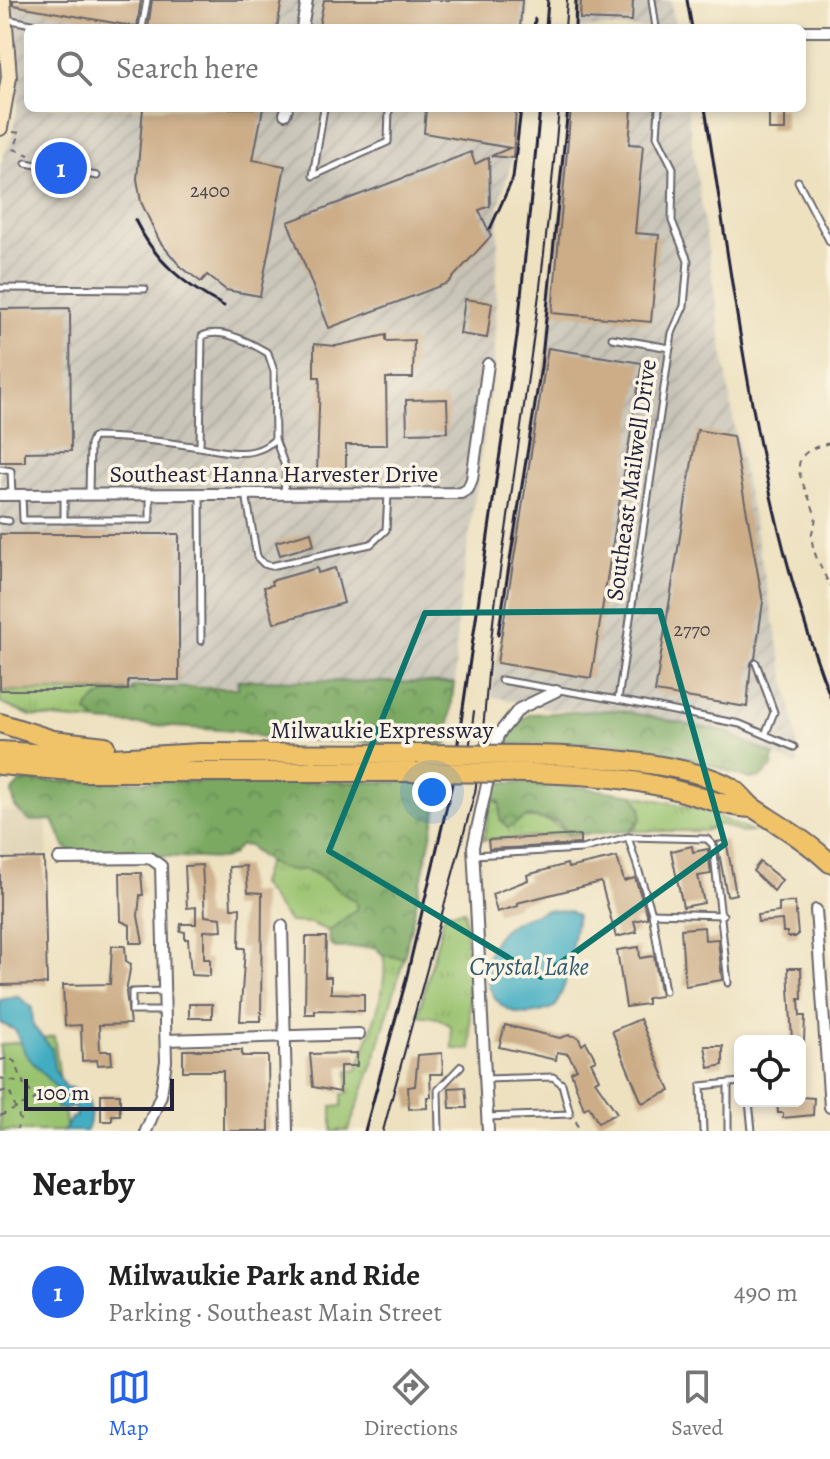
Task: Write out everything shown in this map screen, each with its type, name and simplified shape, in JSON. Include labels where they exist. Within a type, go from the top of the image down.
[{"type":"highway","points":[[0,723],[19,731],[79,745],[200,753]]},
{"type":"highway","name":"Milwaukie Expressway","points":[[0,751],[112,758],[200,753],[420,754],[531,764],[629,780],[679,790],[726,806],[752,808],[797,835],[830,863]]},
{"type":"highway","name":"Milwaukie Expressway","points":[[0,765],[84,772],[416,772],[531,764]]},
{"type":"street","points":[[3,0],[9,65],[3,100],[5,129]]},
{"type":"street","points":[[303,24],[307,0]]},
{"type":"street","points":[[806,31],[830,31]]},
{"type":"street","name":"Southeast Hanna Harvester Drive","points":[[0,495],[461,493],[468,489],[488,364]]},
{"type":"street","points":[[488,1131],[471,859],[498,735],[513,714],[556,691]]},
{"type":"street","points":[[59,859],[150,858],[159,862],[165,991],[164,1083],[146,1131]]},
{"type":"street","points":[[816,910],[830,1107]]},
{"type":"street","points":[[282,926],[287,1131]]},
{"type":"street","points":[[166,1040],[359,1034]]},
{"type":"lane","points":[[143,24],[147,0]]},
{"type":"lane","points":[[652,0],[655,24]]},
{"type":"lane","points":[[5,19],[31,24]]},
{"type":"lane","points":[[323,112],[313,176],[388,142],[389,112]]},
{"type":"lane","name":"Southeast Mailwell Drive","points":[[618,700],[670,348],[674,327],[684,306],[688,261],[672,221],[673,168],[657,136],[659,112]]},
{"type":"lane","points":[[26,163],[97,176]]},
{"type":"lane","points":[[798,181],[830,242]]},
{"type":"lane","points":[[0,288],[145,289]]},
{"type":"lane","points":[[200,447],[202,336],[209,333],[238,338],[268,353],[274,371],[275,439],[286,469],[284,494]]},
{"type":"lane","points":[[612,338],[670,348]]},
{"type":"lane","points":[[89,495],[90,444],[93,437],[253,451],[275,439]]},
{"type":"lane","points":[[0,469],[11,471],[23,520],[150,520],[150,494]]},
{"type":"lane","points":[[200,494],[201,641]]},
{"type":"lane","points":[[246,494],[257,557],[271,566],[339,548],[371,544],[386,530],[387,494]]},
{"type":"lane","points":[[64,495],[64,520]]},
{"type":"lane","points":[[0,520],[9,521]]},
{"type":"lane","points":[[756,663],[774,712],[774,721],[766,733]]},
{"type":"lane","points":[[501,680],[740,724],[794,747]]},
{"type":"lane","points":[[471,859],[582,849],[628,837],[707,839],[713,845],[728,983]]},
{"type":"lane","points":[[628,837],[652,913],[665,991]]},
{"type":"lane","points":[[652,913],[723,915]]},
{"type":"lane","points":[[165,991],[132,992],[132,1011],[165,1011]]},
{"type":"lane","points":[[439,1131],[438,1090],[461,1066]]},
{"type":"lane","points":[[485,1079],[553,1077],[562,1084],[570,1114],[487,1117]]},
{"type":"lane","points":[[703,1131],[701,1086],[734,1082]]},
{"type":"lane","points":[[728,1083],[728,1131]]},
{"type":"lane","points":[[750,1107],[752,1131]]},
{"type":"path","points":[[5,129],[20,133],[14,149],[29,155]]},
{"type":"path","points":[[830,443],[805,453],[798,475],[814,513],[811,535],[830,586]]},
{"type":"path","points":[[0,1060],[9,1058],[15,1062],[24,1084],[36,1099],[0,1116]]},
{"type":"path","points":[[0,1078],[24,1084]]},
{"type":"path","points":[[5,1091],[8,1081]]},
{"type":"path","points":[[0,1092],[9,1090],[20,1120],[17,1129]]},
{"type":"path","points":[[570,1114],[579,1131]]},
{"type":"highlighted area","points":[[660,611],[725,844],[541,977],[329,851],[425,613]]},
{"type":"shaded area","points":[[12,0],[528,0],[526,24],[24,24],[24,112],[515,112],[511,162],[499,206],[494,364],[457,622],[455,688],[132,685],[132,694],[0,694],[0,166],[13,134],[18,100]]},
{"type":"shaded area","points":[[579,0],[671,0],[674,24],[578,24]]},
{"type":"shaded area","points":[[571,112],[688,112],[735,431],[796,730],[798,766],[726,734],[615,712],[549,709],[491,696],[547,348]]},
{"type":"shaded area","points":[[0,810],[46,816],[48,855],[0,854]]},
{"type":"green space","points":[[238,680],[454,683],[447,744],[273,739],[235,731],[98,722],[87,712],[100,697],[133,691],[133,687],[238,688]]},
{"type":"green space","points":[[0,691],[116,691],[89,706],[88,712],[98,722],[31,716],[0,703]]},
{"type":"green space","points":[[617,710],[725,732],[774,755],[772,767],[761,777],[750,779],[688,757],[613,742],[504,745],[517,723],[530,714]]},
{"type":"green space","points":[[21,781],[443,782],[404,958],[383,955],[375,947],[336,948],[330,945],[329,931],[357,909],[355,900],[313,872],[274,865],[249,846],[240,845],[232,855],[223,859],[74,854],[65,847],[53,820],[29,821],[15,807],[12,791]]},
{"type":"green space","points":[[496,782],[565,785],[634,795],[641,808],[641,819],[629,831],[570,835],[558,822],[528,816],[508,828],[500,819],[500,802],[492,798]]},
{"type":"green space","points":[[634,795],[700,809],[752,832],[742,833],[720,824],[705,831],[629,831],[637,827],[641,808]]},
{"type":"green space","points":[[492,798],[501,805],[500,819],[545,820],[570,835],[483,840]]},
{"type":"green space","points":[[267,863],[319,875],[355,900],[357,909],[329,931],[310,923],[289,922],[260,884]]},
{"type":"green space","points":[[465,910],[471,1049],[453,1049],[451,1026],[438,1018],[418,1015],[445,913]]},
{"type":"green space","points":[[383,955],[404,958],[373,1064],[348,1131],[332,1131],[332,1107],[342,1106],[342,1094],[348,1093],[348,1071],[357,1070],[377,1012],[384,981]]},
{"type":"green space","points":[[54,1036],[67,1131],[0,1131],[0,1045]]},
{"type":"water","name":"Crystal Lake","points":[[546,910],[570,911],[577,916],[565,984],[556,1006],[534,1013],[516,1012],[502,1005],[492,994],[487,979],[491,946],[511,924]]},
{"type":"water","points":[[18,996],[32,1008],[33,1026],[52,1049],[54,1068],[65,1087],[80,1092],[88,1102],[90,1116],[87,1131],[64,1131],[71,1118],[76,1117],[75,1109],[70,1105],[69,1109],[57,1108],[57,1089],[26,1055],[15,1030],[0,1023],[0,1000]]},
{"type":"building","points":[[13,0],[141,0],[137,24],[120,24],[13,5]]},
{"type":"building","points":[[152,0],[282,0],[278,24],[149,24]]},
{"type":"building","points":[[324,0],[522,0],[520,24],[319,24]]},
{"type":"building","points":[[581,0],[633,0],[632,21],[580,19]]},
{"type":"building","points":[[143,112],[262,112],[253,160],[285,166],[260,296],[226,290],[207,275],[201,282],[180,266],[160,242],[141,202],[137,179]]},
{"type":"building","points":[[426,112],[516,112],[513,158],[491,156],[510,148],[424,133]]},
{"type":"building","points":[[571,112],[632,112],[629,144],[643,145],[635,233],[659,235],[651,322],[552,313]]},
{"type":"building","points":[[769,112],[785,112],[785,130],[769,130]]},
{"type":"building","points":[[471,152],[475,164],[489,157],[490,206],[479,210],[491,236],[448,283],[329,328],[288,222]]},
{"type":"building","points":[[465,299],[492,303],[487,338],[460,334]]},
{"type":"building","points":[[70,308],[71,451],[25,452],[25,462],[0,462],[0,309]]},
{"type":"building","points":[[386,335],[386,341],[414,340],[413,378],[386,378],[387,445],[346,445],[346,473],[317,472],[320,377],[314,377],[314,344],[336,346]]},
{"type":"building","points":[[548,348],[642,363],[591,678],[497,663]]},
{"type":"building","points":[[447,399],[448,432],[407,433],[406,400]]},
{"type":"building","points":[[697,430],[733,436],[763,602],[755,658],[751,663],[747,707],[655,692]]},
{"type":"building","points":[[311,532],[314,545],[280,555],[276,542]]},
{"type":"building","points":[[0,534],[179,534],[179,680],[128,680],[128,690],[0,690]]},
{"type":"building","points":[[317,568],[318,573],[335,568],[344,603],[274,623],[264,587],[272,585],[271,581]]},
{"type":"building","points":[[580,835],[580,844],[489,849],[488,840]]},
{"type":"building","points":[[726,840],[736,894],[727,896],[717,842]]},
{"type":"building","points":[[692,846],[693,852],[708,849],[711,874],[698,876],[704,903],[683,907],[671,851]]},
{"type":"building","points":[[617,857],[624,881],[635,878],[647,914],[647,918],[634,921],[637,932],[616,937],[601,882],[517,903],[518,906],[497,912],[492,894],[528,880],[527,875],[567,864],[568,868]]},
{"type":"building","points":[[44,858],[47,984],[0,985],[0,859]]},
{"type":"building","points":[[760,862],[782,880],[774,891],[753,871]]},
{"type":"building","points":[[202,865],[205,916],[221,918],[222,930],[204,931],[204,959],[210,959],[210,976],[191,975],[188,939],[185,939],[185,932],[180,931],[181,924],[196,924],[196,907],[187,908],[185,866]]},
{"type":"building","points":[[246,866],[248,892],[262,893],[261,1021],[240,1021],[245,948],[239,948],[240,908],[231,908],[229,867]]},
{"type":"building","points":[[120,873],[141,873],[143,895],[140,895],[138,916],[143,943],[130,943],[130,925],[121,921]]},
{"type":"building","points":[[795,902],[798,935],[795,937],[787,937],[787,932],[783,932],[782,920],[758,922],[757,915],[779,912],[779,903]]},
{"type":"building","points":[[704,927],[705,940],[718,939],[722,980],[685,986],[681,929]]},
{"type":"building","points":[[306,937],[326,937],[325,977],[331,977],[331,993],[364,994],[364,1011],[315,1010],[315,1014],[305,1014]]},
{"type":"building","points":[[112,946],[125,946],[126,961],[131,964],[126,992],[130,1024],[99,1025],[100,1051],[111,1051],[112,1064],[98,1065],[97,1060],[82,1061],[81,1025],[65,1026],[63,985],[110,984]]},
{"type":"building","points":[[639,947],[640,958],[654,956],[661,996],[647,998],[647,1004],[626,1007],[617,950]]},
{"type":"building","points":[[788,968],[801,968],[802,999],[799,999],[800,1016],[805,1016],[804,1035],[792,1035]]},
{"type":"building","points":[[189,1004],[212,1004],[212,1018],[189,1018]]},
{"type":"building","points":[[640,1019],[670,1091],[642,1103],[612,1031]]},
{"type":"building","points":[[505,1025],[560,1038],[569,1035],[578,1037],[582,1045],[586,1042],[596,1060],[591,1062],[599,1079],[595,1081],[617,1113],[598,1123],[589,1106],[584,1109],[571,1072],[577,1069],[568,1054],[557,1052],[556,1060],[499,1047]]},
{"type":"building","points":[[705,1046],[723,1046],[723,1065],[709,1068]]},
{"type":"building","points":[[183,1050],[242,1050],[242,1056],[268,1056],[269,1131],[223,1131],[223,1071],[183,1071]]},
{"type":"building","points":[[357,1053],[357,1066],[340,1066],[340,1092],[313,1087],[310,1054]]},
{"type":"building","points":[[442,1053],[443,1074],[430,1074],[431,1097],[427,1097],[427,1108],[409,1109],[408,1087],[415,1086],[418,1055]]},
{"type":"building","points":[[465,1087],[467,1108],[450,1108],[449,1088]]},
{"type":"building","points":[[101,1094],[120,1094],[120,1115],[112,1115],[112,1121],[101,1121]]},
{"type":"building","points":[[806,1097],[814,1098],[813,1115],[783,1118],[783,1113],[778,1113],[778,1107],[806,1107]]},
{"type":"tram line","points":[[565,24],[567,0]]},
{"type":"tram line","points":[[383,1131],[475,792],[490,646],[539,293],[559,112]]},
{"type":"tram line","points":[[467,766],[474,711]]},
{"type":"railway","points":[[546,24],[548,0]]},
{"type":"railway","points":[[575,24],[576,0]]},
{"type":"railway","points":[[687,0],[691,24]]},
{"type":"railway","points":[[534,24],[535,19]]},
{"type":"railway","points":[[490,229],[513,178],[521,112]]},
{"type":"railway","points":[[365,1131],[405,984],[452,784],[517,336],[540,112]]},
{"type":"railway","points":[[498,635],[541,367],[568,112]]},
{"type":"railway","points":[[706,112],[752,406],[767,480],[805,625],[830,696]]},
{"type":"railway","points":[[135,220],[161,260],[196,289],[224,306]]},
{"type":"place","name":"Milwaukie Park and Ride","points":[[61,168]]}]
